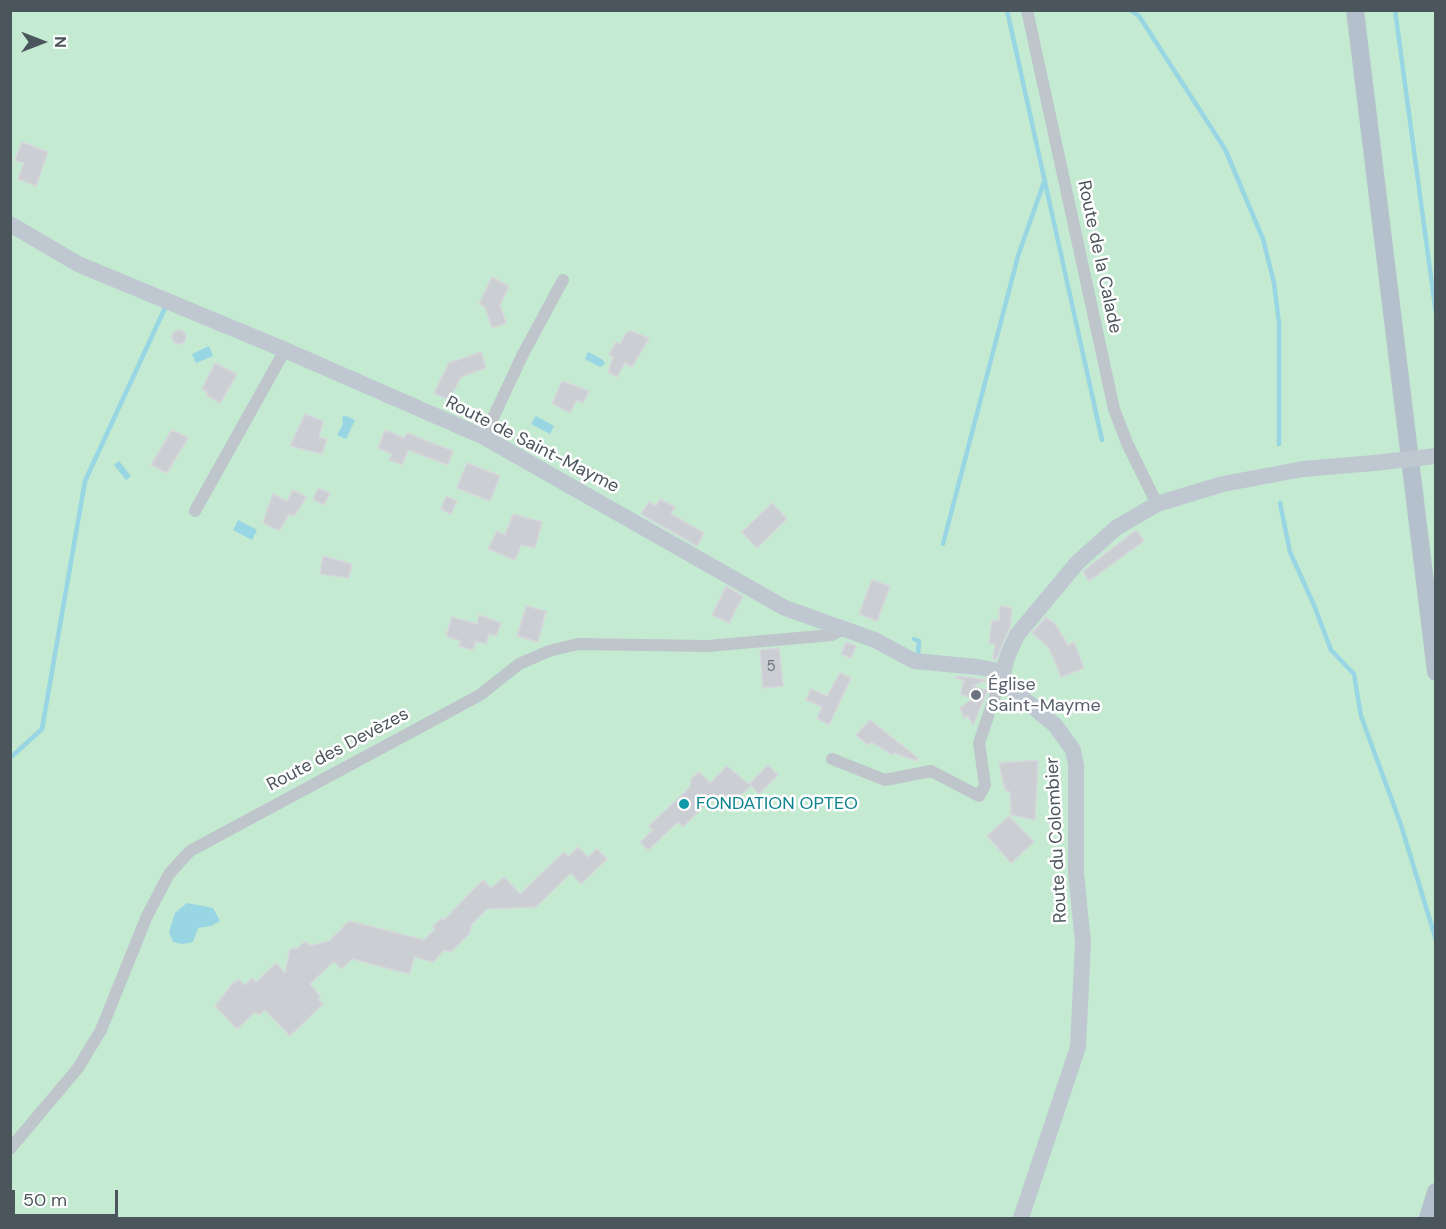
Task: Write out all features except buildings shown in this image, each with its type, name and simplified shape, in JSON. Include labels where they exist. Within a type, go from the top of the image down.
[{"type":"main road","points":[[1355,10],[1436,672]]},
{"type":"main road","points":[[1429,613],[1436,637]]},
{"type":"main road","points":[[1428,1218],[1436,1192]]},
{"type":"street","name":"Route de la Calade","points":[[1027,10],[1114,409],[1127,443],[1157,504]]},
{"type":"street","name":"Route de Saint-Mayme","points":[[10,224],[78,264],[285,350],[484,437],[785,608],[875,640],[914,662],[978,666],[1003,672]]},
{"type":"street","points":[[484,437],[523,354],[563,280]]},
{"type":"street","points":[[195,511],[285,350]]},
{"type":"street","points":[[832,759],[885,780],[931,771],[979,796],[985,785],[984,760],[979,743],[1017,635],[1078,562],[1116,528],[1157,504],[1224,484],[1303,469],[1436,456]]},
{"type":"street","name":"Route des Devèzes","points":[[10,1149],[78,1068],[90,1049],[101,1029],[147,916],[170,874],[190,851],[480,694],[519,664],[549,651],[578,644],[708,646],[832,635],[842,630]]},
{"type":"street","name":"Route du Colombier","points":[[1003,672],[1007,685],[1055,724],[1072,750],[1076,765],[1076,873],[1083,943],[1078,1047],[1021,1218]]},
{"type":"green space","points":[[10,11],[1435,11],[1435,1218],[11,1218]]},
{"type":"water","points":[[209,346],[213,356],[196,363],[192,354]]},
{"type":"water","points":[[588,352],[603,360],[605,364],[600,367],[585,359]]},
{"type":"water","points":[[346,416],[355,420],[346,439],[337,435],[343,424],[342,417]]},
{"type":"water","points":[[536,416],[554,426],[550,434],[531,424]]},
{"type":"water","points":[[119,461],[131,476],[126,480],[114,465]]},
{"type":"water","points":[[238,520],[257,530],[252,540],[233,530]]},
{"type":"water","points":[[187,903],[213,908],[220,921],[211,926],[198,928],[193,942],[182,944],[173,942],[169,932],[175,913]]},
{"type":"waterway","points":[[1007,10],[1102,440]]},
{"type":"waterway","points":[[1130,10],[1139,16],[1225,149],[1263,239],[1274,283],[1279,323],[1279,444]]},
{"type":"waterway","points":[[1395,10],[1436,314]]},
{"type":"waterway","points":[[943,544],[1018,256],[1044,182]]},
{"type":"waterway","points":[[10,758],[42,729],[85,481],[165,308]]},
{"type":"waterway","points":[[1280,503],[1290,552],[1331,650],[1354,674],[1361,716],[1401,825],[1436,940]]},
{"type":"waterway","points":[[914,639],[919,641],[918,655]]},
{"type":"place","name":"Église Saint-Mayme","points":[[976,695]]},
{"type":"place","name":"FONDATION OPTEO","points":[[684,804]]}]
